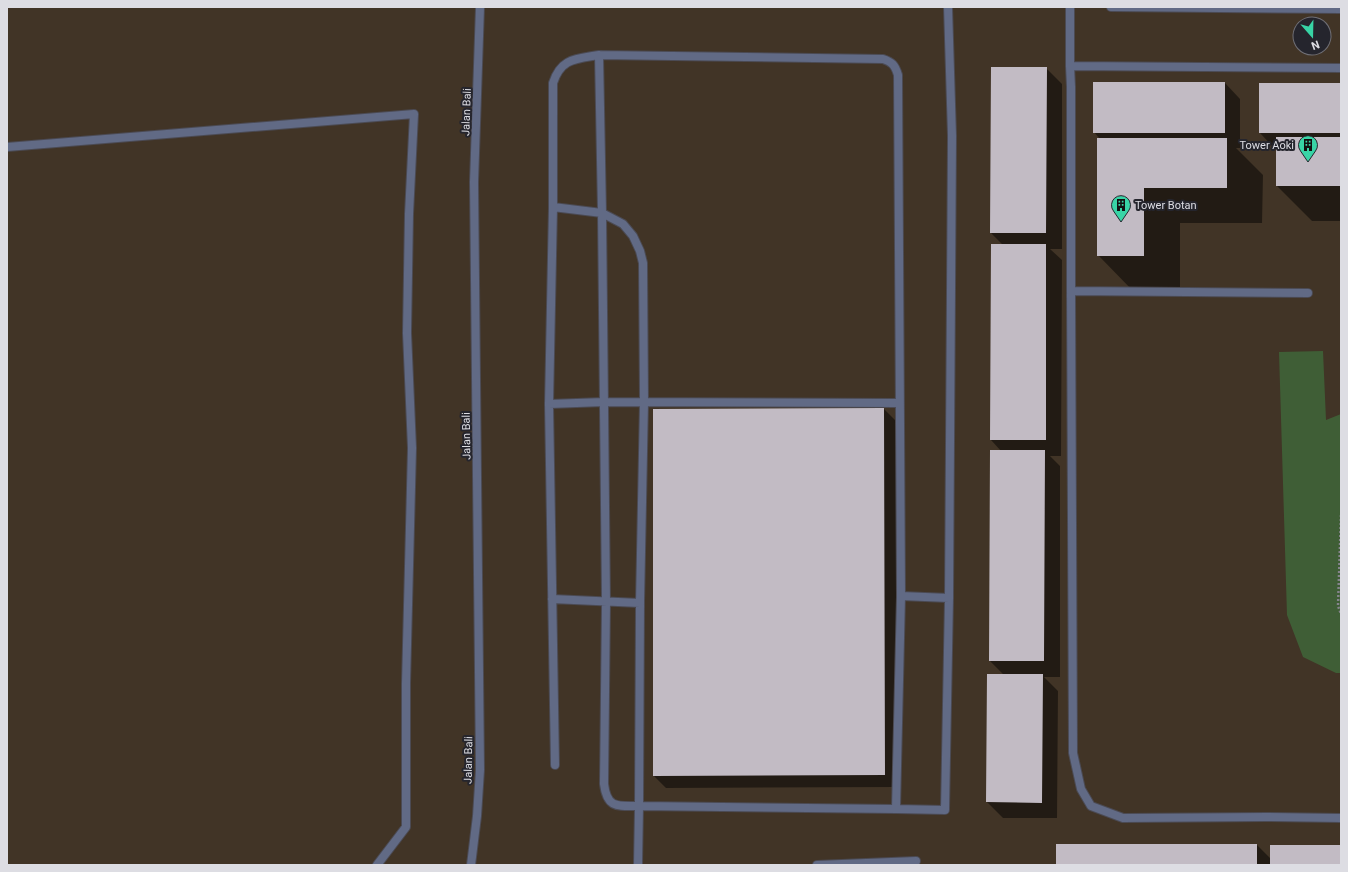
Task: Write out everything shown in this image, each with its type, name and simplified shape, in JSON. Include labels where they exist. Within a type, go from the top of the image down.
[{"type":"street","name":"Jalan Bali","points":[[471,865],[477,816],[480,770],[474,182],[480,7]]},
{"type":"street","points":[[599,55],[606,602],[605,794],[610,802],[616,806],[945,810],[949,598],[952,136],[948,7]]},
{"type":"street","points":[[1070,7],[1073,753],[1081,789],[1091,806],[1123,818],[1341,818]]},
{"type":"street","points":[[1111,7],[1341,9]]},
{"type":"street","points":[[555,765],[549,404],[553,207],[553,83],[556,72],[565,63],[576,59],[599,55],[883,59],[891,61],[896,67],[898,75],[901,596],[896,809]]},
{"type":"street","points":[[1070,66],[1341,68]]},
{"type":"street","points":[[7,147],[414,114],[409,214],[407,333],[412,448],[406,684],[406,827],[378,865]]},
{"type":"street","points":[[553,207],[602,213],[623,224],[633,236],[640,251],[643,263],[644,402],[640,603],[638,865]]},
{"type":"street","points":[[1071,291],[1308,293]]},
{"type":"street","points":[[549,404],[604,402],[899,403]]},
{"type":"street","points":[[901,596],[949,598]]},
{"type":"street","points":[[552,600],[640,603]]},
{"type":"street","points":[[817,865],[916,862]]},
{"type":"path","points":[[1341,515],[1338,606],[1341,614]]},
{"type":"shaded area","points":[[7,7],[1341,7],[1341,865],[7,865]]},
{"type":"green space","points":[[1323,351],[1326,420],[1341,414],[1341,673],[1336,673],[1303,657],[1287,615],[1279,352]]},
{"type":"building","points":[[991,67],[1047,67],[1046,233],[990,233]]},
{"type":"building","points":[[1093,82],[1225,82],[1225,133],[1093,133]]},
{"type":"building","points":[[1259,83],[1341,83],[1341,133],[1259,133]]},
{"type":"building","name":"Tower Aoki","points":[[1276,137],[1341,137],[1341,186],[1276,186]]},
{"type":"building","name":"Tower Botan","points":[[1097,138],[1227,138],[1227,188],[1144,188],[1144,256],[1097,256]]},
{"type":"building","points":[[991,244],[1046,244],[1046,440],[990,440]]},
{"type":"building","points":[[884,408],[885,775],[653,776],[653,409]]},
{"type":"building","points":[[990,450],[1045,450],[1044,661],[989,661]]},
{"type":"building","points":[[987,674],[1043,674],[1042,803],[986,802]]},
{"type":"building","points":[[1056,844],[1257,844],[1257,865],[1056,865]]},
{"type":"building","points":[[1270,845],[1341,845],[1341,865],[1270,865]]},
{"type":"place","name":"Tower Aoki","points":[[1308,162]]},
{"type":"place","name":"Tower Botan","points":[[1121,222]]}]
